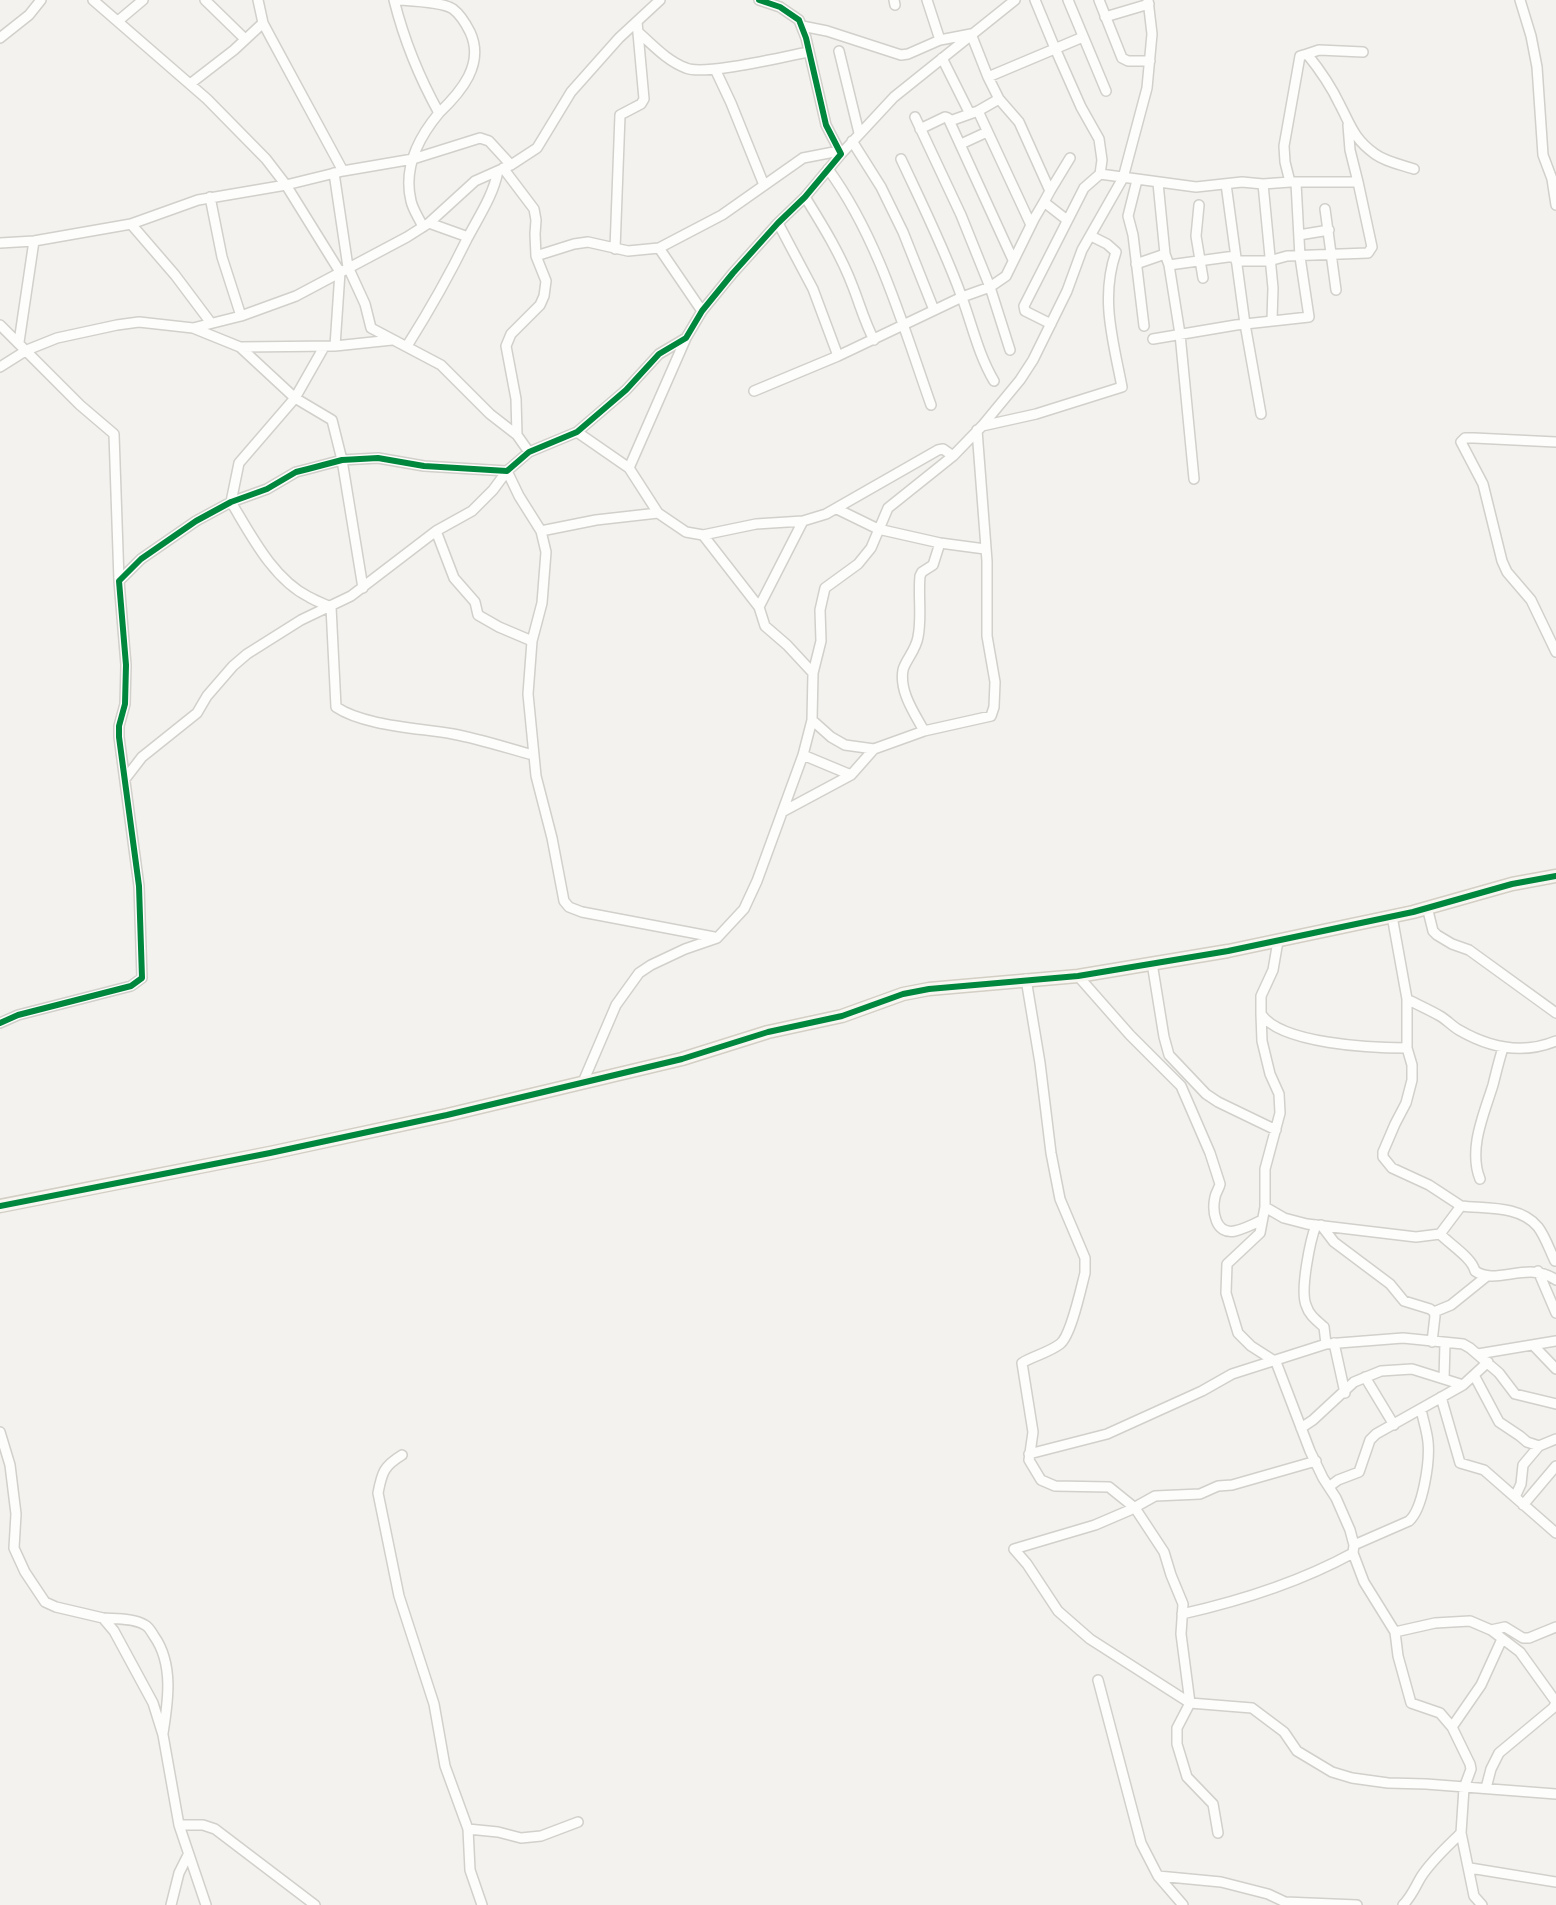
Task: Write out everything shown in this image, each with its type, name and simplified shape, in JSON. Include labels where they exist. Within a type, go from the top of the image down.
[{"type":"street","points":[[0,38],[29,15],[41,0]]},
{"type":"street","points":[[93,0],[190,84],[266,159],[344,269],[365,304],[371,328],[441,365],[490,414],[517,435],[529,452]]},
{"type":"street","points":[[205,0],[245,39]]},
{"type":"street","points":[[258,0],[263,22],[339,172],[344,269],[335,346]]},
{"type":"street","points":[[439,113],[403,34],[396,0],[448,7],[454,10],[466,25],[473,39],[475,55],[471,72],[463,87],[422,136],[410,171],[410,197],[426,225],[468,237]]},
{"type":"street","points":[[193,328],[241,316],[296,296],[407,237],[426,225],[475,181],[504,168],[537,148],[572,92],[619,38],[637,27],[660,0]]},
{"type":"street","points":[[759,0],[780,7],[799,20],[826,125],[840,153]]},
{"type":"street","points":[[927,0],[940,40]]},
{"type":"street","points":[[629,468],[686,338],[702,311],[778,223],[805,197],[840,153],[894,97],[1015,0]]},
{"type":"street","points":[[1035,0],[1054,48],[1099,140],[1102,160],[1100,174],[1084,188],[1024,306],[1024,311],[1051,324]]},
{"type":"street","points":[[1068,0],[1106,91]]},
{"type":"street","points":[[1100,0],[1122,58],[1128,61],[1150,61]]},
{"type":"street","points":[[1520,0],[1531,36],[1537,67],[1543,155],[1552,170],[1556,205]]},
{"type":"street","points":[[118,21],[139,1]]},
{"type":"street","points":[[583,1082],[616,1005],[639,973],[676,953],[717,938],[744,909],[757,881],[782,812],[812,720],[813,673],[821,641],[820,610],[827,586],[852,569],[866,554],[888,508],[952,456],[980,428],[1020,380],[1033,360],[1067,291],[1082,250],[1123,178],[1147,88],[1152,28],[1149,2],[1105,17]]},
{"type":"street","points":[[190,84],[227,56],[263,22]]},
{"type":"street","points":[[802,26],[826,31],[895,54],[908,54],[940,40],[971,34]]},
{"type":"street","points":[[637,27],[663,55],[694,71],[809,52]]},
{"type":"street","points":[[615,249],[620,115],[641,104],[644,99],[637,27]]},
{"type":"street","points":[[971,34],[999,99],[1019,122],[1050,191]]},
{"type":"street","points":[[988,77],[1083,37]]},
{"type":"street","points":[[926,46],[987,132],[1031,225]]},
{"type":"street","points":[[1153,339],[1272,320],[1309,317],[1300,257],[1293,182],[1284,146],[1300,56],[1319,50],[1363,52]]},
{"type":"street","points":[[839,51],[859,133]]},
{"type":"street","points":[[1307,54],[1324,77],[1348,125],[1359,140],[1375,154],[1414,169]]},
{"type":"street","points":[[715,69],[764,185]]},
{"type":"street","points":[[950,121],[974,113],[999,99]]},
{"type":"street","points":[[915,117],[961,215],[990,287],[1010,350]]},
{"type":"street","points":[[920,129],[945,117],[950,121],[1013,260]]},
{"type":"street","points":[[1169,265],[1200,260],[1269,261],[1287,256],[1368,253],[1371,250],[1367,220],[1350,150],[1348,125]]},
{"type":"street","points":[[961,144],[987,132]]},
{"type":"street","points":[[0,243],[34,241],[131,224],[210,197],[286,185],[339,172],[413,159],[480,138],[489,141],[504,168],[534,209],[536,256],[546,281],[540,305],[511,334],[506,346],[516,399],[517,435]]},
{"type":"street","points":[[852,141],[881,187],[903,232],[934,310]]},
{"type":"street","points":[[536,256],[588,242],[615,249],[659,248],[722,215],[802,158],[840,153]]},
{"type":"street","points":[[754,391],[874,340],[962,297],[990,287],[1006,276],[1031,225],[1071,158]]},
{"type":"street","points":[[901,159],[940,243],[962,297],[980,353],[994,381]]},
{"type":"street","points":[[407,346],[449,277],[504,168]]},
{"type":"street","points":[[828,169],[843,189],[859,218],[878,261],[931,405]]},
{"type":"street","points":[[1100,174],[1196,186],[1242,182],[1263,184],[1358,182]]},
{"type":"street","points":[[1137,180],[1128,216],[1144,326]]},
{"type":"street","points":[[1158,183],[1165,254],[1169,265],[1180,334],[1194,479]]},
{"type":"street","points":[[1226,184],[1260,414]]},
{"type":"street","points":[[1263,184],[1273,288],[1272,320]]},
{"type":"street","points":[[210,197],[222,257],[241,316]]},
{"type":"street","points":[[805,197],[829,234],[854,287],[865,322],[874,340]]},
{"type":"street","points":[[1044,202],[1067,220]]},
{"type":"street","points":[[1199,205],[1196,236],[1203,278]]},
{"type":"street","points":[[1325,209],[1336,290]]},
{"type":"street","points":[[778,223],[813,289],[838,356]]},
{"type":"street","points":[[131,224],[175,275],[211,323]]},
{"type":"street","points":[[1299,235],[1329,230]]},
{"type":"street","points":[[980,428],[1036,414],[1122,387],[1108,315],[1107,292],[1111,264],[1116,252],[1107,244],[1091,236]]},
{"type":"street","points":[[19,342],[34,241]]},
{"type":"street","points":[[659,248],[702,311]]},
{"type":"street","points":[[1136,264],[1165,254]]},
{"type":"street","points":[[0,367],[27,350],[57,338],[139,322],[193,328],[240,347],[295,398],[332,420],[342,460],[363,588]]},
{"type":"street","points":[[0,324],[80,405],[114,434],[118,581],[126,665],[125,704],[119,726],[119,737],[140,903],[142,978],[131,986],[18,1015],[0,1023]]},
{"type":"street","points":[[125,778],[142,757],[197,713],[212,689],[247,654],[301,620],[331,607],[363,588],[436,531],[471,511],[493,490],[507,471],[529,452],[577,432],[626,390],[659,354],[686,338]]},
{"type":"street","points":[[240,347],[324,347],[395,340]]},
{"type":"street","points":[[324,347],[295,398],[239,463],[231,502],[254,540],[279,572],[307,597],[331,607]]},
{"type":"street","points":[[812,720],[831,737],[845,745],[874,749],[924,731],[991,716],[994,708],[994,669],[987,636],[988,601],[980,428]]},
{"type":"street","points":[[577,432],[629,468],[658,513],[686,532],[703,535],[756,524],[803,521],[837,509],[938,450],[943,449],[952,456]]},
{"type":"street","points":[[1556,442],[1465,438],[1461,442],[1485,492],[1502,561],[1507,572],[1531,600],[1556,650]]},
{"type":"street","points":[[118,581],[141,559],[196,521],[231,502],[267,489],[296,472],[342,460],[378,458],[424,466],[507,471]]},
{"type":"street","points":[[507,471],[519,496],[541,531],[546,552],[542,603],[532,641],[528,694],[536,776],[552,838],[564,901],[582,912],[717,938]]},
{"type":"street","points":[[837,509],[878,529],[940,543],[986,549]]},
{"type":"street","points":[[541,531],[596,520],[658,513]]},
{"type":"street","points":[[759,607],[803,521]]},
{"type":"street","points":[[436,531],[448,559],[451,573],[475,602],[478,615],[532,641]]},
{"type":"street","points":[[703,535],[759,607],[765,627],[787,645],[813,673]]},
{"type":"street","points":[[924,731],[908,701],[903,670],[915,648],[918,637],[920,576],[933,565],[940,543]]},
{"type":"street","points":[[331,607],[335,704],[339,709],[389,725],[454,734],[533,755]]},
{"type":"street","points":[[782,812],[851,775],[874,749]]},
{"type":"street","points":[[802,755],[851,775]]},
{"type":"street","points":[[0,1206],[270,1153],[447,1115],[682,1059],[768,1032],[842,1016],[903,994],[929,989],[1078,976],[1228,951],[1392,916],[1512,884],[1556,876]]},
{"type":"street","points":[[1427,907],[1433,931],[1437,935],[1469,950],[1556,1013]]},
{"type":"street","points":[[1392,916],[1407,999],[1407,1048],[1412,1065],[1408,1096],[1383,1157],[1392,1168],[1429,1185],[1461,1206],[1515,1212],[1527,1219],[1538,1227],[1556,1261],[1542,1272]]},
{"type":"street","points":[[1278,941],[1273,970],[1261,996],[1261,1014],[1263,1047],[1281,1103],[1280,1119],[1265,1169],[1265,1208],[1260,1233],[1227,1264],[1226,1293],[1238,1333],[1251,1346],[1276,1362],[1323,1478],[1330,1486],[1350,1530],[1353,1549],[1364,1582],[1395,1632],[1398,1656],[1411,1703],[1440,1713],[1452,1727],[1470,1764],[1464,1788],[1461,1833],[1470,1868],[1473,1900],[1482,1905]]},
{"type":"street","points":[[1152,963],[1169,1055],[1206,1094],[1276,1131]]},
{"type":"street","points":[[1078,976],[1130,1035],[1182,1086],[1210,1152],[1220,1184],[1215,1193],[1216,1223],[1228,1231],[1236,1231],[1262,1220]]},
{"type":"street","points":[[1026,980],[1058,1187],[1067,1219],[1082,1249],[1086,1265],[1069,1329],[1061,1343],[1022,1363],[1033,1432],[1029,1460],[1041,1480],[1046,1483],[1055,1486],[1109,1487],[1135,1508],[1164,1552],[1183,1604],[1181,1634],[1190,1702],[1177,1728],[1177,1744],[1186,1777],[1213,1804],[1218,1833]]},
{"type":"street","points":[[1407,999],[1437,1014],[1465,1033],[1503,1048],[1534,1048],[1556,1041]]},
{"type":"street","points":[[1261,1014],[1275,1028],[1300,1036],[1352,1045],[1407,1048]]},
{"type":"street","points":[[1480,1179],[1477,1171],[1478,1137],[1503,1048]]},
{"type":"street","points":[[1265,1208],[1284,1218],[1318,1225],[1416,1237],[1440,1234],[1461,1206]]},
{"type":"street","points":[[1318,1225],[1334,1242],[1390,1284],[1404,1300],[1434,1312],[1436,1316],[1432,1342]]},
{"type":"street","points":[[1318,1225],[1310,1240],[1304,1299],[1310,1313],[1324,1327],[1345,1393]]},
{"type":"street","points":[[1440,1234],[1469,1258],[1475,1271],[1480,1275],[1542,1272],[1556,1280]]},
{"type":"street","points":[[1542,1272],[1556,1313]]},
{"type":"street","points":[[1434,1312],[1451,1305],[1487,1276]]},
{"type":"street","points":[[1029,1454],[1107,1434],[1202,1391],[1232,1374],[1330,1344],[1403,1338],[1463,1344],[1500,1373],[1515,1394],[1556,1404]]},
{"type":"street","points":[[1478,1354],[1556,1341]]},
{"type":"street","points":[[1444,1379],[1445,1343]]},
{"type":"street","points":[[1533,1345],[1556,1369]]},
{"type":"street","points":[[1330,1486],[1338,1480],[1359,1472],[1370,1440],[1376,1434],[1463,1385],[1488,1362]]},
{"type":"street","points":[[1301,1428],[1345,1393],[1354,1382],[1381,1371],[1412,1369],[1463,1385]]},
{"type":"street","points":[[1474,1375],[1499,1422],[1527,1442],[1539,1446]]},
{"type":"street","points":[[1365,1377],[1394,1425]]},
{"type":"street","points":[[1441,1397],[1460,1463],[1484,1470],[1556,1533]]},
{"type":"street","points":[[1182,1614],[1222,1605],[1316,1571],[1414,1516],[1424,1483],[1429,1455],[1421,1409]]},
{"type":"street","points":[[0,1432],[10,1465],[16,1514],[14,1548],[25,1572],[45,1602],[56,1607],[146,1626],[165,1655],[168,1701],[163,1735]]},
{"type":"street","points":[[1515,1497],[1521,1484],[1523,1465],[1539,1446],[1556,1439]]},
{"type":"street","points":[[402,1455],[387,1464],[378,1493],[399,1596],[434,1704],[445,1766],[468,1829],[470,1870],[482,1905]]},
{"type":"street","points":[[1316,1461],[1232,1485],[1218,1486],[1200,1494],[1160,1495],[1095,1525],[1014,1549],[1027,1564],[1058,1611],[1090,1639],[1190,1702],[1252,1708],[1284,1732],[1298,1751],[1332,1772],[1352,1778],[1389,1783],[1556,1794]]},
{"type":"street","points":[[1523,1505],[1556,1466]]},
{"type":"street","points":[[103,1617],[114,1631],[153,1703],[163,1735],[179,1825],[206,1905]]},
{"type":"street","points":[[1395,1632],[1435,1623],[1470,1621],[1491,1630],[1520,1653],[1556,1703],[1499,1753],[1491,1769],[1486,1788]]},
{"type":"street","points":[[1491,1630],[1505,1627],[1523,1638],[1529,1638],[1556,1627]]},
{"type":"street","points":[[1452,1727],[1481,1685],[1502,1639]]},
{"type":"street","points":[[1098,1680],[1142,1843],[1158,1876],[1183,1905]]},
{"type":"street","points":[[468,1829],[493,1831],[521,1838],[541,1836],[578,1822]]},
{"type":"street","points":[[179,1825],[203,1825],[215,1829],[315,1905]]},
{"type":"street","points":[[1403,1905],[1412,1896],[1420,1878],[1435,1858],[1461,1833]]},
{"type":"street","points":[[171,1905],[179,1873],[188,1855]]},
{"type":"street","points":[[1470,1868],[1501,1875],[1556,1882]]},
{"type":"street","points":[[1158,1876],[1221,1882],[1268,1894],[1285,1902],[1357,1905]]},
{"type":"cycle path","points":[[0,1023],[18,1015],[131,986],[142,978],[139,886],[119,737],[119,726],[125,704],[126,665],[119,581],[141,559],[196,521],[231,502],[267,489],[296,472],[342,460],[378,458],[424,466],[507,471],[529,452],[577,432],[626,390],[659,354],[686,338],[702,311],[733,273],[805,197],[841,154],[826,125],[806,38],[799,20],[780,7],[759,0]]},
{"type":"cycle path","points":[[0,1206],[270,1153],[447,1115],[682,1059],[768,1032],[842,1016],[903,994],[929,989],[1078,976],[1228,951],[1413,912],[1512,884],[1556,876]]}]
